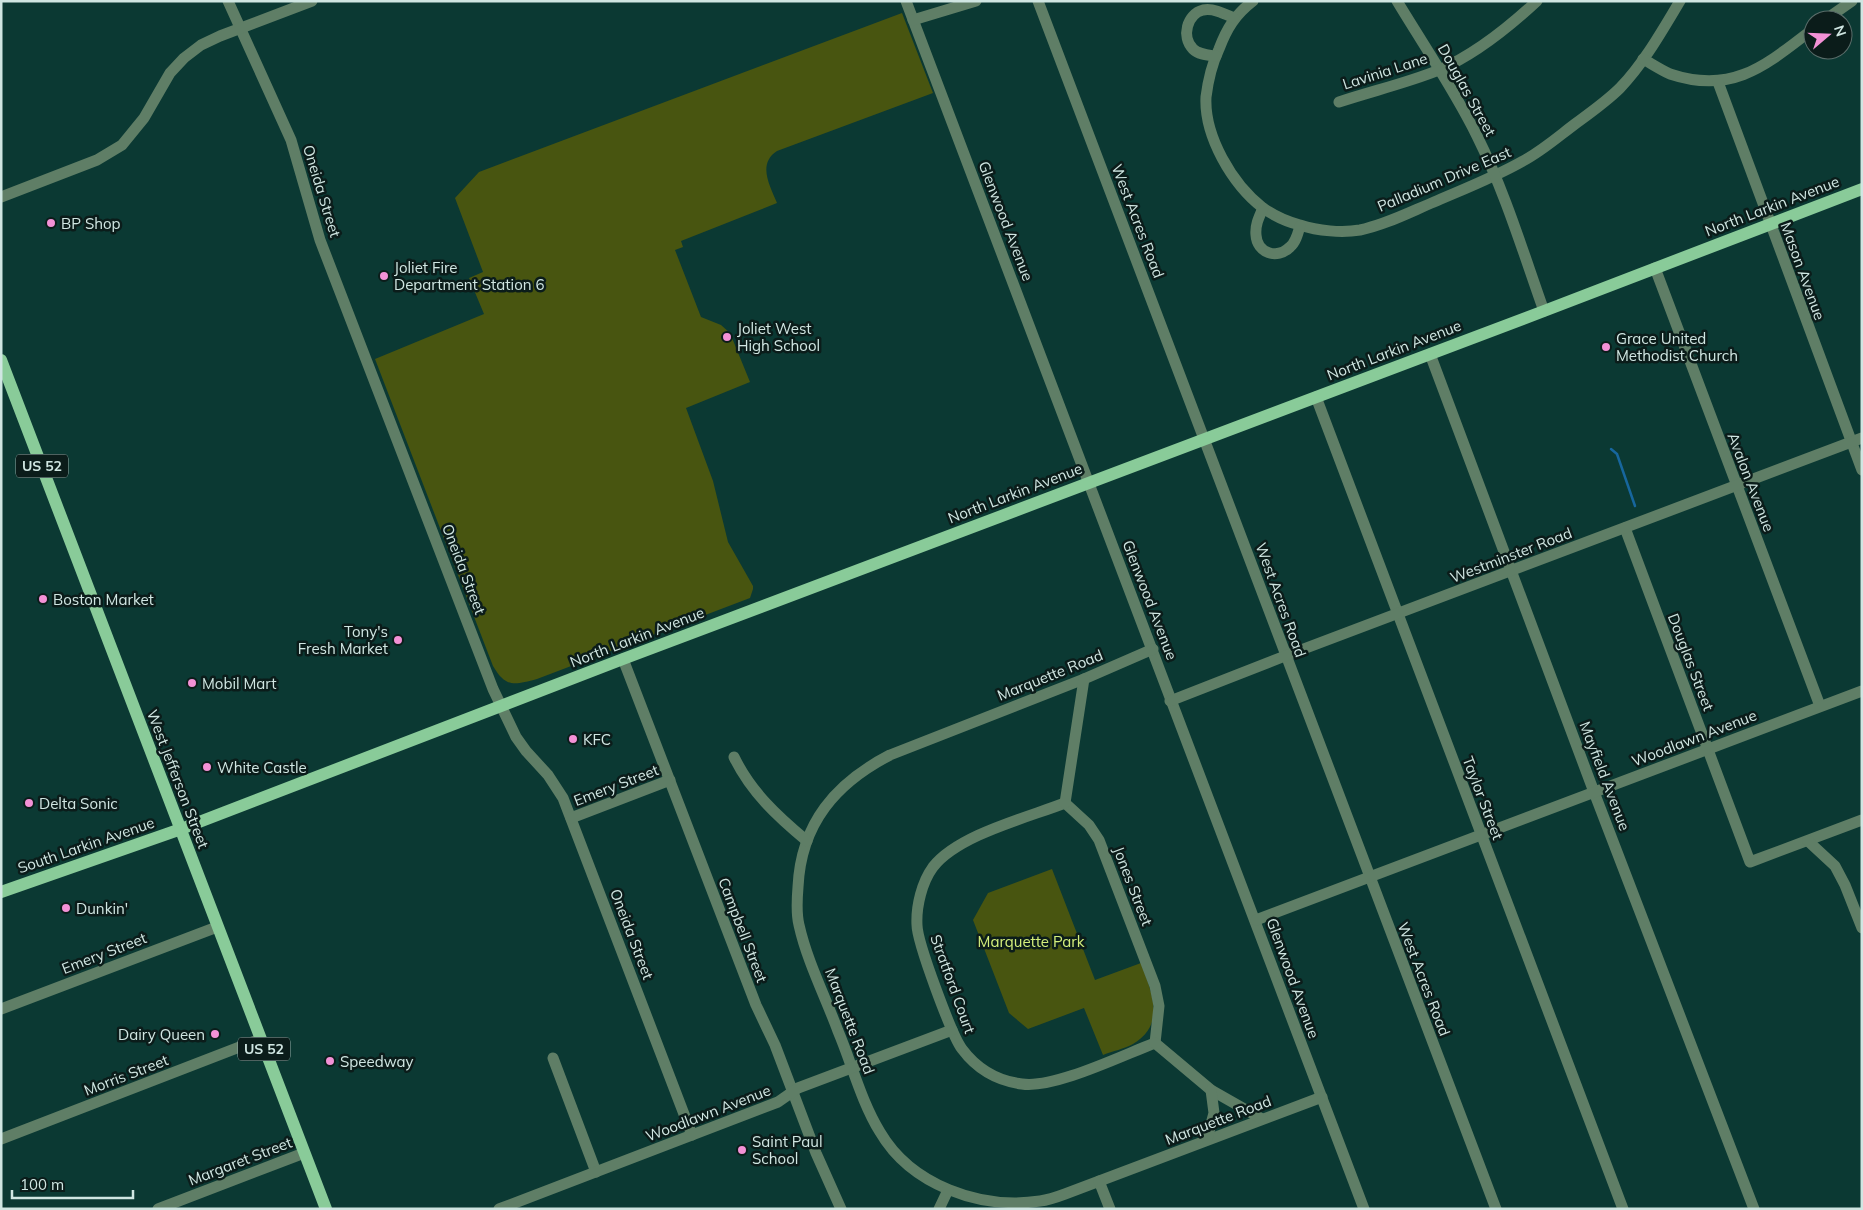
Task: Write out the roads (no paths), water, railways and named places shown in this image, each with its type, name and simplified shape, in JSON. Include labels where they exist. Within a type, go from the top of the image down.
[{"type":"main road","name":"North Larkin Avenue","points":[[181,829],[623,659],[1862,189]]},
{"type":"main road","name":"West Jefferson Street","points":[[1,360],[326,1209]]},
{"type":"main road","name":"South Larkin Avenue","points":[[1,892],[181,829]]},
{"type":"street","name":"Oneida Street","points":[[228,1],[290,140],[324,248],[501,706],[521,744],[555,785],[571,818],[692,1135]]},
{"type":"street","points":[[1,198],[98,160],[115,150],[139,126],[164,81],[178,63],[201,45],[312,1]]},
{"type":"street","name":"Glenwood Avenue","points":[[906,1],[1364,1209]]},
{"type":"street","points":[[913,20],[976,1]]},
{"type":"street","name":"West Acres Road","points":[[1038,1],[1206,439],[1285,656],[1496,1209]]},
{"type":"street","points":[[1234,18],[1215,11],[1203,10],[1191,17],[1187,27],[1188,38],[1193,48],[1202,54],[1216,56],[1234,18],[1253,1]]},
{"type":"street","name":"Douglas Street","points":[[1397,1],[1440,70],[1477,135],[1495,176],[1544,311]]},
{"type":"street","name":"Lavinia Lane","points":[[1340,102],[1440,70],[1484,44],[1537,1]]},
{"type":"street","name":"Palladium Drive East","points":[[1216,56],[1209,78],[1206,98],[1208,116],[1212,134],[1220,154],[1232,174],[1263,208],[1300,226],[1332,231],[1359,230],[1410,212],[1495,176],[1525,160],[1620,88],[1643,59],[1680,1]]},
{"type":"street","points":[[1839,10],[1852,1]]},
{"type":"street","points":[[1643,59],[1668,73],[1695,80],[1718,82],[1753,72],[1803,37]]},
{"type":"street","name":"Mason Avenue","points":[[1718,82],[1770,224],[1856,440],[1862,470]]},
{"type":"street","points":[[1263,208],[1258,219],[1256,234],[1257,244],[1264,251],[1273,255],[1282,253],[1295,240],[1300,226]]},
{"type":"street","name":"Avalon Avenue","points":[[1655,268],[1820,706]]},
{"type":"street","name":"Mayfield Avenue","points":[[1430,354],[1594,792],[1754,1209]]},
{"type":"street","name":"Taylor Street","points":[[1316,397],[1623,1209]]},
{"type":"street","name":"Westminster Road","points":[[1170,701],[1856,440]]},
{"type":"street","name":"Douglas Street","points":[[1625,528],[1750,862],[1808,841]]},
{"type":"street","name":"Marquette Road","points":[[1153,649],[1084,679],[890,755],[866,767],[848,782],[828,804],[815,824],[807,841],[798,872],[798,922],[806,948],[868,1110],[880,1134],[896,1154],[913,1170],[948,1190],[967,1198],[1015,1204],[1048,1199],[1322,1097]]},
{"type":"street","name":"Campbell Street","points":[[623,659],[756,1005],[775,1044],[792,1092],[841,1209]]},
{"type":"street","points":[[1064,803],[1084,679]]},
{"type":"street","name":"Woodlawn Avenue","points":[[1256,920],[1862,691]]},
{"type":"street","points":[[734,757],[743,776],[754,790],[786,823],[807,841]]},
{"type":"street","name":"Emery Street","points":[[571,818],[670,780]]},
{"type":"street","name":"Stratford Court","points":[[1064,803],[969,839],[948,853],[933,868],[924,886],[916,926],[922,948],[952,1030],[961,1048],[976,1064],[989,1074],[1006,1081],[1025,1085],[1044,1084],[1063,1079],[1155,1043]]},
{"type":"street","name":"Jones Street","points":[[1064,803],[1089,825],[1099,840],[1155,986],[1159,1006],[1155,1043]]},
{"type":"street","points":[[1862,820],[1808,841],[1835,866],[1845,885],[1862,928]]},
{"type":"street","name":"Emery Street","points":[[1,1009],[217,926]]},
{"type":"street","name":"Woodlawn Avenue","points":[[499,1209],[778,1102],[798,1088],[952,1030]]},
{"type":"street","name":"Morris Street","points":[[1,1139],[260,1039]]},
{"type":"street","points":[[1155,1043],[1211,1090],[1262,1119]]},
{"type":"street","points":[[552,1058],[596,1172]]},
{"type":"street","points":[[1208,1139],[1214,1113],[1211,1090]]},
{"type":"street","name":"Margaret Street","points":[[158,1209],[304,1153]]},
{"type":"street","points":[[1099,1181],[1110,1209]]},
{"type":"street","points":[[939,1209],[948,1190]]},
{"type":"waterway","points":[[1611,449],[1617,454],[1635,506]]},
{"type":"place","name":"BP Shop","points":[[51,223]]},
{"type":"place","name":"Joliet Fire Department Station 6","points":[[384,276]]},
{"type":"place","name":"Joliet West High School","points":[[727,337]]},
{"type":"place","name":"Grace United Methodist Church","points":[[1606,347]]},
{"type":"place","name":"Boston Market","points":[[43,599]]},
{"type":"place","name":"Tony's Fresh Market","points":[[398,640]]},
{"type":"place","name":"Mobil Mart","points":[[192,683]]},
{"type":"place","name":"KFC","points":[[573,739]]},
{"type":"place","name":"White Castle","points":[[207,767]]},
{"type":"place","name":"Delta Sonic","points":[[29,803]]},
{"type":"place","name":"Dunkin'","points":[[66,908]]},
{"type":"place","name":"Dairy Queen","points":[[215,1034]]},
{"type":"place","name":"Speedway","points":[[330,1061]]},
{"type":"place","name":"Saint Paul School","points":[[742,1150]]},
{"type":"park label","name":"Marquette Park","points":[[1031,941]]}]
